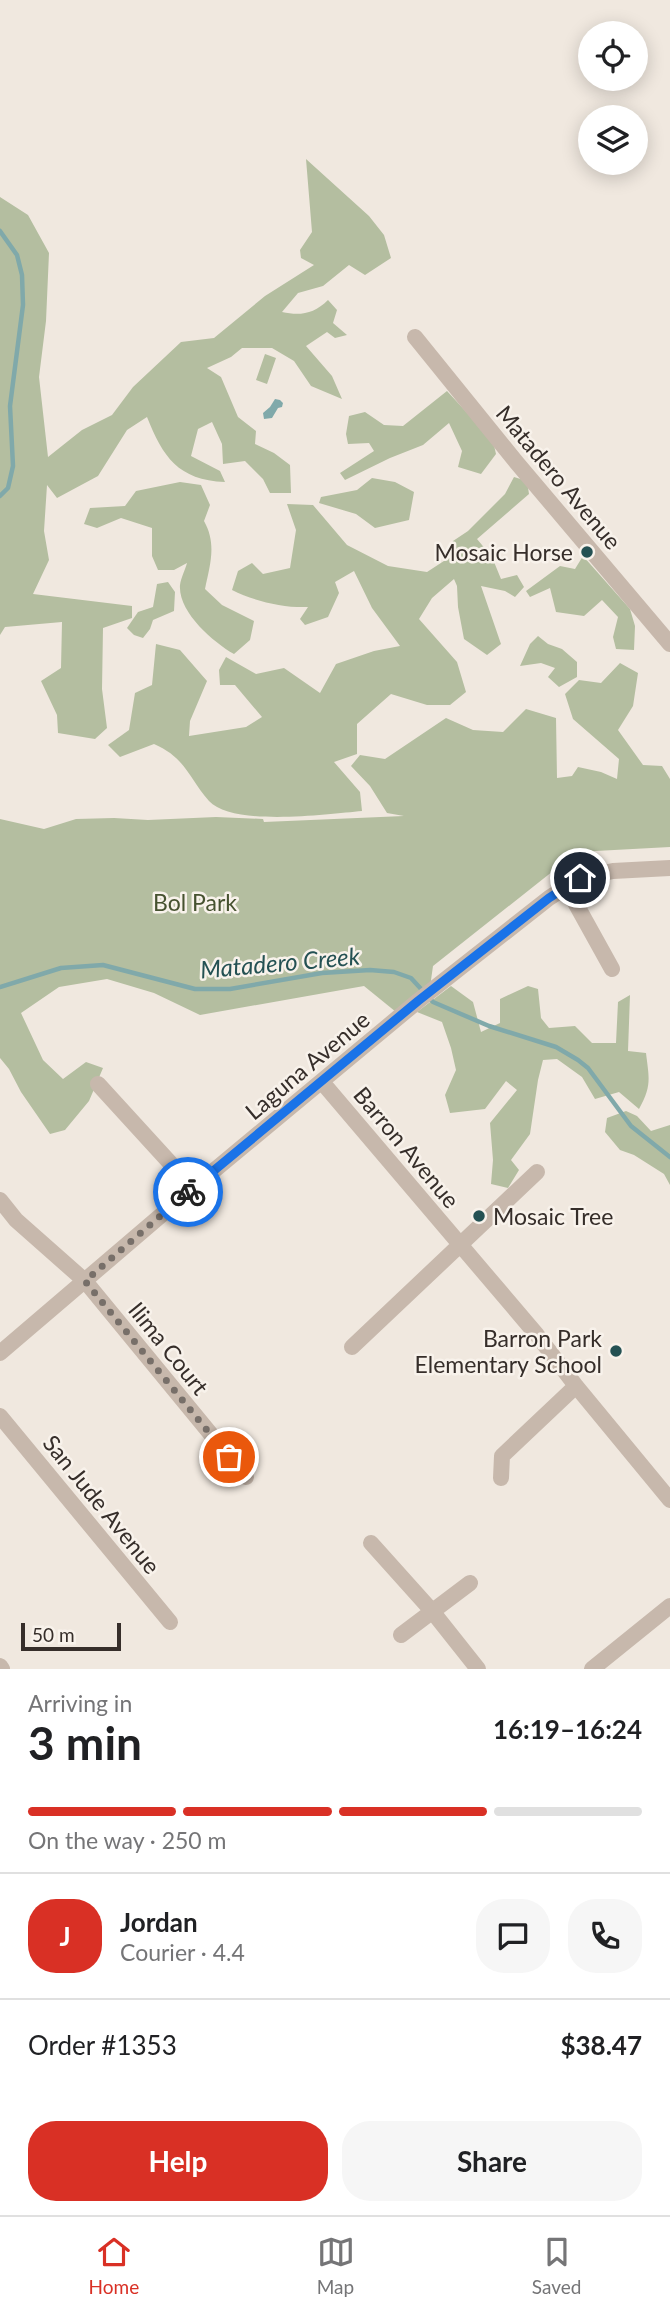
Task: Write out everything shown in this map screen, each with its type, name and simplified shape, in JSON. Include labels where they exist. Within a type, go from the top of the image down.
[{"type":"street","name":"Matadero Avenue","points":[[415,337],[670,644]]},
{"type":"street","name":"Laguna Avenue","points":[[0,1353],[418,1001],[566,886],[580,878],[612,871],[670,868]]},
{"type":"street","points":[[566,886],[612,969]]},
{"type":"street","name":"Barron Avenue","points":[[322,1082],[537,1335],[670,1500]]},
{"type":"street","points":[[98,1084],[193,1188]]},
{"type":"street","points":[[352,1347],[537,1172]]},
{"type":"street","name":"Ilima Court","points":[[0,1200],[16,1220],[85,1281],[246,1477]]},
{"type":"street","points":[[501,1478],[502,1455],[576,1386]]},
{"type":"street","name":"San Jude Avenue","points":[[0,1416],[170,1622]]},
{"type":"street","points":[[371,1543],[432,1611],[478,1669]]},
{"type":"street","points":[[401,1635],[470,1583]]},
{"type":"street","points":[[592,1669],[670,1606]]},
{"type":"green space","points":[[306,159],[369,216],[384,235],[391,258],[365,275],[349,265],[323,286],[298,293],[282,312],[306,313],[328,300],[337,310],[333,323],[347,335],[335,338],[327,332],[306,346],[332,376],[342,399],[311,386],[294,361],[272,348],[242,348],[231,357],[207,368],[221,377],[238,417],[256,431],[255,444],[290,465],[291,493],[270,493],[263,479],[245,461],[223,464],[222,444],[212,422],[198,429],[191,456],[220,471],[225,482],[195,477],[174,464],[166,455],[147,417],[127,430],[98,476],[57,498],[47,485],[44,531],[49,560],[33,594],[132,606],[132,618],[103,628],[102,689],[107,728],[95,739],[58,733],[57,715],[41,681],[61,668],[62,622],[5,627],[0,635],[0,197],[28,215],[49,253],[46,321],[39,377],[48,457],[82,430],[112,415],[133,387],[181,342],[214,338],[265,296],[314,265],[301,258],[300,250],[312,232]]},
{"type":"green space","points":[[265,354],[276,358],[267,384],[256,380]]},
{"type":"green space","points":[[447,391],[493,441],[496,454],[481,474],[458,467],[462,451],[449,423],[423,445],[345,480],[340,473],[374,451],[369,443],[348,444],[346,434],[349,416],[365,412],[384,425],[403,426]]},
{"type":"green space","points":[[514,477],[527,481],[529,494],[477,539],[492,557],[501,579],[517,575],[524,587],[515,597],[505,591],[481,586],[501,644],[487,655],[464,639],[454,579],[432,598],[419,619],[457,662],[466,692],[450,705],[427,705],[391,694],[357,724],[357,754],[334,762],[360,792],[362,811],[282,817],[238,814],[221,809],[209,801],[180,762],[165,749],[154,744],[120,757],[108,745],[129,730],[135,693],[152,685],[156,644],[180,650],[207,681],[190,721],[189,736],[246,727],[262,717],[235,685],[220,685],[219,670],[226,657],[256,674],[284,668],[320,693],[336,664],[374,651],[400,646],[372,608],[354,571],[335,582],[339,593],[328,617],[305,625],[300,619],[308,607],[269,603],[232,590],[238,571],[252,563],[263,574],[290,568],[296,530],[287,504],[313,505],[347,545],[388,566],[427,572],[447,559],[453,541],[468,531],[505,494]]},
{"type":"green space","points":[[372,478],[395,482],[414,492],[409,520],[375,528],[356,514],[319,503],[321,497],[357,490]]},
{"type":"green space","points":[[180,482],[201,485],[210,505],[204,521],[211,546],[205,589],[222,605],[254,621],[250,640],[234,654],[198,625],[185,605],[180,585],[187,563],[174,570],[158,570],[152,556],[152,528],[121,518],[97,528],[84,524],[90,508],[125,506],[136,491]]},
{"type":"green space","points":[[583,556],[630,609],[635,626],[634,650],[616,649],[613,637],[618,617],[602,600],[584,616],[556,612],[550,588],[530,597],[526,591],[560,566],[575,569]]},
{"type":"green space","points":[[168,582],[175,592],[174,611],[153,620],[143,638],[134,635],[127,628],[138,612],[153,607],[157,584]]},
{"type":"green space","points":[[538,636],[548,644],[562,649],[577,662],[577,677],[559,687],[548,677],[555,668],[541,663],[520,666],[530,644]]},
{"type":"green space","name":"Bol Park","points":[[620,663],[638,673],[633,706],[618,730],[643,765],[662,766],[670,779],[670,847],[577,852],[433,966],[430,987],[396,1012],[364,986],[200,1015],[154,993],[107,979],[59,987],[21,1013],[43,1060],[63,1079],[86,1062],[103,1068],[89,1101],[65,1130],[50,1134],[0,1058],[0,819],[44,829],[76,819],[216,817],[263,819],[264,822],[404,816],[387,813],[370,786],[351,766],[360,755],[385,759],[446,718],[473,730],[503,732],[526,709],[556,718],[557,778],[572,776],[578,767],[617,779],[619,759],[573,719],[565,694],[579,680],[601,683]]},
{"type":"green space","points":[[451,986],[473,1002],[481,1032],[500,1023],[500,999],[528,986],[538,989],[541,1018],[549,1028],[575,1026],[592,1043],[616,1043],[618,1002],[630,995],[628,1051],[646,1053],[649,1076],[648,1088],[639,1109],[619,1092],[595,1099],[582,1077],[557,1059],[543,1060],[530,1134],[511,1160],[519,1170],[508,1188],[491,1184],[493,1160],[490,1123],[517,1090],[506,1081],[485,1109],[450,1113],[445,1095],[456,1070],[451,1048],[442,1022],[417,1012]]},
{"type":"green space","points":[[626,1111],[637,1116],[651,1131],[670,1125],[670,1185],[664,1174],[634,1155],[620,1150],[605,1132],[607,1118]]},
{"type":"water","points":[[275,399],[283,403],[282,407],[278,408],[272,418],[264,419],[263,413]]},
{"type":"waterway","name":"Matadero Creek","points":[[0,231],[17,255],[22,275],[23,305],[10,406],[13,466],[8,488],[0,496]]},
{"type":"waterway","name":"Matadero Creek","points":[[0,987],[61,968],[103,965],[195,989],[230,989],[322,973],[370,970],[394,972],[411,978],[433,1002],[489,1026],[556,1047],[578,1060],[588,1068],[631,1126],[670,1157]]},
{"type":"way so far","points":[[188,1192],[85,1281],[229,1457]]},
{"type":"place","name":"Mosaic Horse","points":[[587,552]]},
{"type":"place","name":"Mosaic Tree","points":[[479,1216]]},
{"type":"place","name":"Barron Park Elementary School","points":[[616,1351]]},
{"type":"route","points":[[188,1192],[418,1001],[549,898],[580,878]]}]
